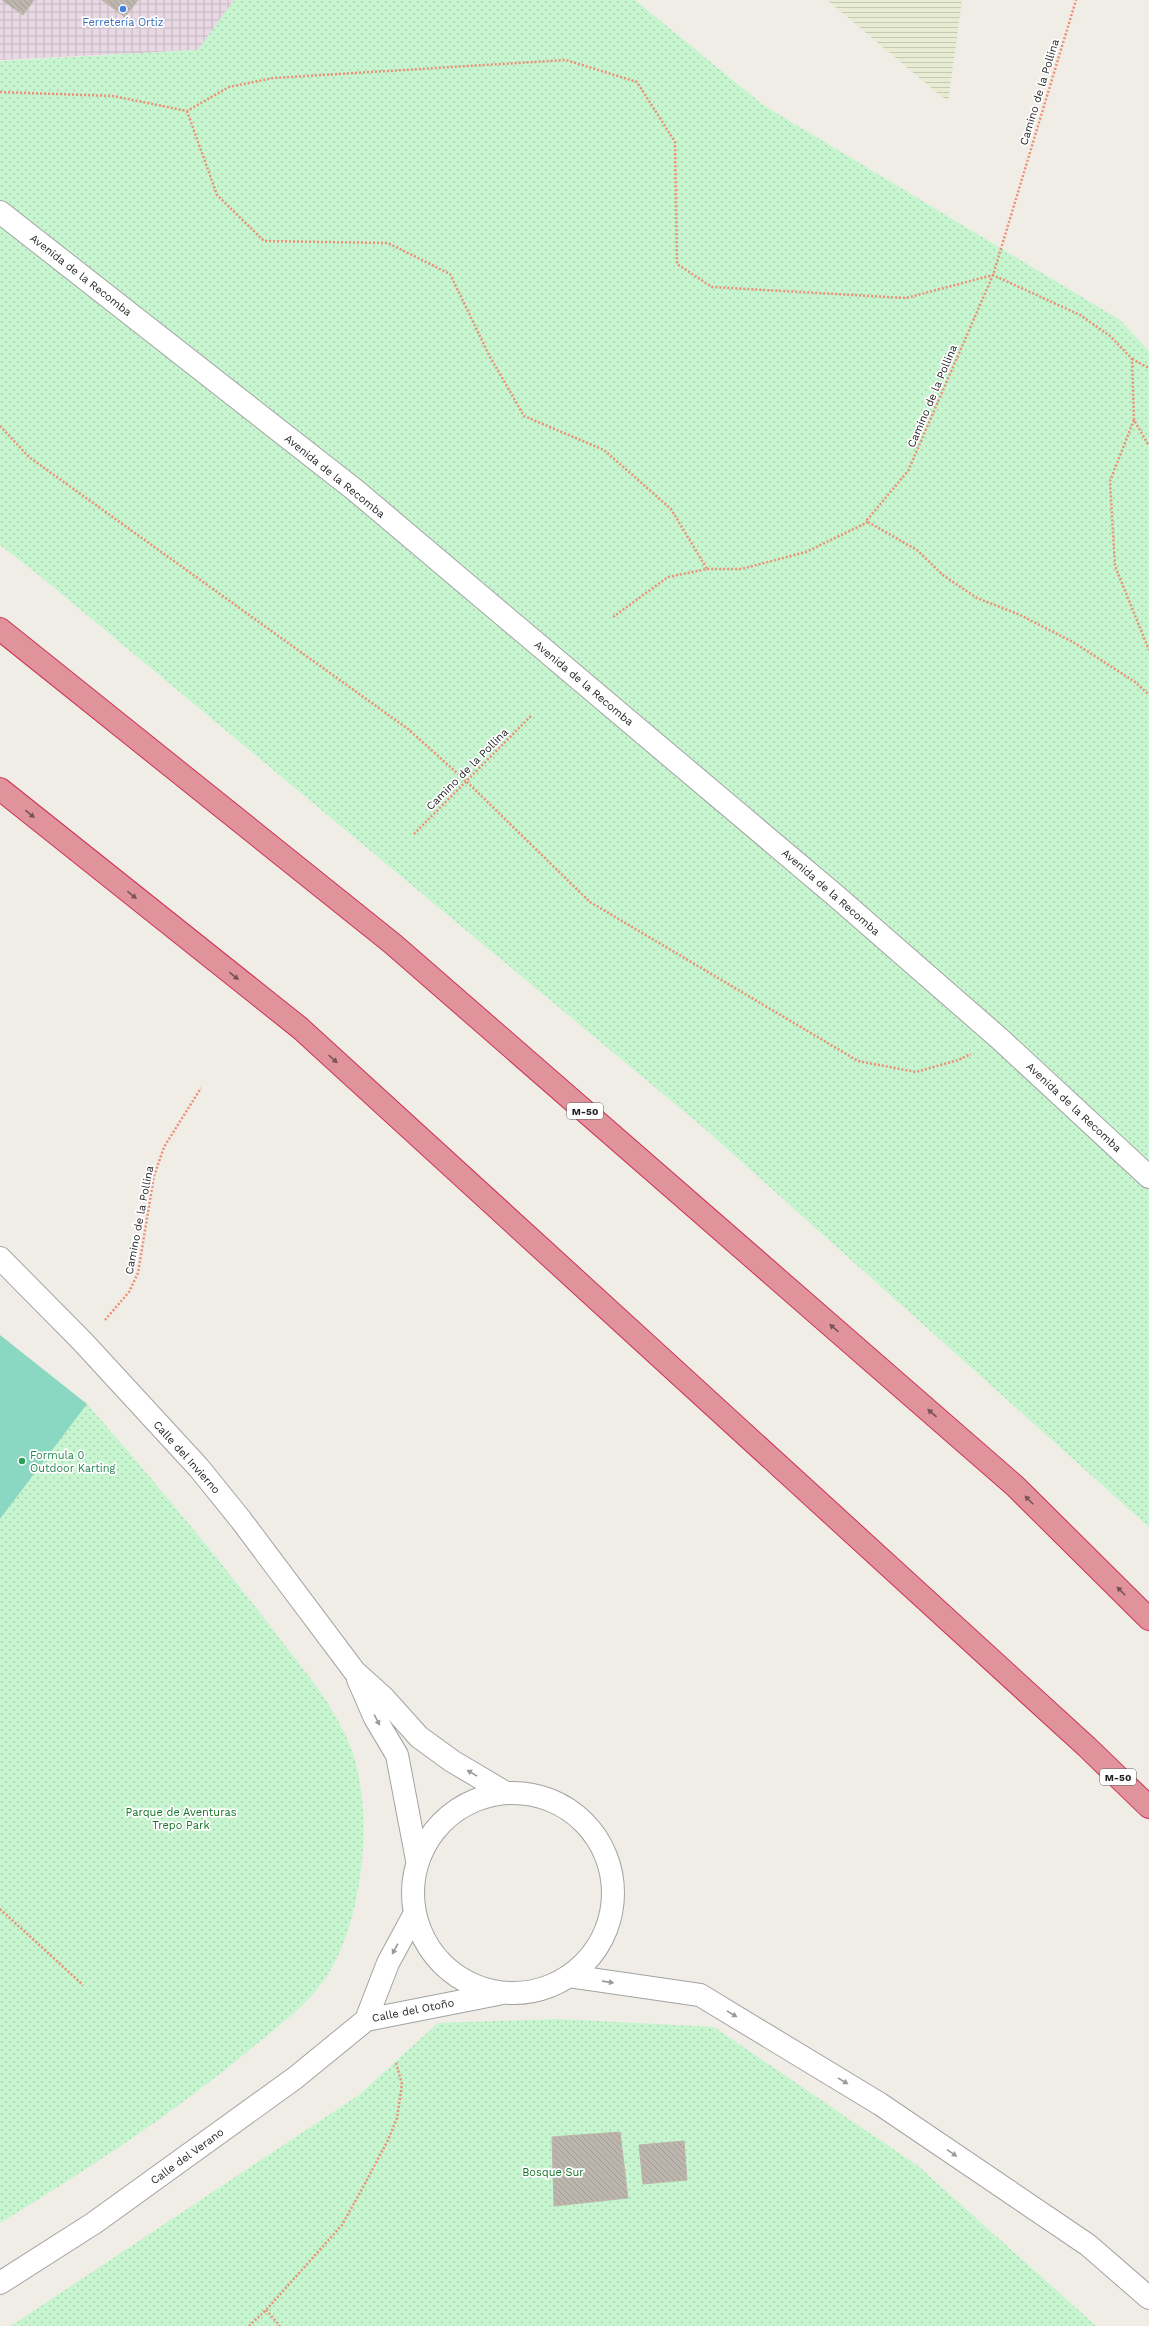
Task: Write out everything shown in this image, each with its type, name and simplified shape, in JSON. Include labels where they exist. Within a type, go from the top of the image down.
[{"type":"highway","name":"M-50","points":[[0,630],[393,944],[1015,1486],[1149,1619]]},
{"type":"highway","name":"M-50","points":[[0,790],[300,1028],[1081,1741],[1149,1807]]},
{"type":"street","name":"Avenida de la Recomba","points":[[0,212],[355,490],[836,896],[1000,1039],[1149,1177]]},
{"type":"street","name":"Calle del Invierno","points":[[0,1258],[82,1342],[199,1468],[242,1520],[355,1672],[384,1698],[419,1738],[452,1761],[506,1793]]},
{"type":"street","name":"Calle del Invierno","points":[[355,1672],[375,1718],[397,1755],[417,1860]]},
{"type":"street","points":[[516,1792],[551,1799],[582,1818],[604,1847],[614,1882],[611,1919],[595,1951],[570,1976],[538,1991],[503,1993],[469,1984],[441,1964],[424,1941],[414,1915],[412,1888],[417,1860],[429,1836],[448,1815],[480,1797],[506,1793],[516,1792]]},
{"type":"street","name":"Calle del Otoño","points":[[366,2020],[388,1963],[414,1915]]},
{"type":"street","points":[[570,1976],[700,1995],[893,2112],[1088,2245],[1149,2298]]},
{"type":"street","name":"Calle del Otoño","points":[[366,2020],[503,1993]]},
{"type":"street","name":"Calle del Verano","points":[[0,2283],[94,2223],[224,2130],[295,2078],[366,2020]]},
{"type":"path","name":"Camino de la Pollina","points":[[868,522],[867,520],[908,471],[993,275],[1076,0]]},
{"type":"path","points":[[0,92],[113,96],[187,111],[229,87],[273,78],[566,60],[637,82],[675,142],[677,264],[712,287],[906,298],[993,275],[1080,315],[1110,336],[1132,359],[1149,368]]},
{"type":"path","points":[[187,111],[217,196],[264,241],[388,243],[450,274],[489,355],[524,416],[604,450],[671,509],[707,569]]},
{"type":"path","points":[[1132,359],[1134,420],[1110,481],[1114,558],[1115,566],[1149,650]]},
{"type":"path","points":[[1134,420],[1149,446]]},
{"type":"path","points":[[0,426],[29,457],[408,729],[466,781],[590,902],[858,1061],[916,1072],[958,1060],[1000,1039]]},
{"type":"path","points":[[613,617],[668,577],[707,569],[741,569],[806,552],[868,522],[917,550],[944,576],[977,598],[1018,614],[1073,642],[1135,682],[1149,695]]},
{"type":"path","name":"Camino de la Pollina","points":[[414,834],[531,716]]},
{"type":"path","name":"Camino de la Pollina","points":[[101,1324],[120,1305],[138,1273],[154,1176],[164,1147],[201,1088]]},
{"type":"path","points":[[0,1909],[83,1985]]},
{"type":"path","points":[[249,2326],[266,2310],[342,2225],[384,2147],[397,2118],[401,2098],[401,2074],[396,2063]]},
{"type":"path","points":[[266,2310],[280,2326]]},
{"type":"shaded area","points":[[0,0],[234,0],[198,50],[0,60]]},
{"type":"green space","points":[[234,0],[635,0],[763,105],[1120,320],[1149,351],[1149,1527],[704,1128],[40,576],[0,545],[0,61],[198,50]]},
{"type":"green space","points":[[827,0],[962,0],[948,102]]},
{"type":"green space","name":"Formula 0 Outdoor Karting","points":[[0,1335],[87,1404],[0,1519]]},
{"type":"green space","name":"Parque de Aventuras Trepo Park","points":[[87,1404],[203,1541],[303,1668],[342,1727],[349,1743],[357,1770],[362,1800],[363,1833],[361,1866],[356,1900],[348,1931],[336,1959],[322,1983],[307,2001],[224,2071],[162,2117],[66,2182],[0,2223],[0,1519]]},
{"type":"green space","name":"Bosque Sur","points":[[559,2019],[714,2027],[918,2166],[1096,2326],[11,2326],[359,2095],[438,2023]]},
{"type":"building","points":[[2,0],[34,0],[23,15]]},
{"type":"building","name":"Ferretería Ortiz","points":[[102,0],[138,0],[125,17]]},
{"type":"building","points":[[620,2132],[628,2198],[554,2206],[552,2137]]},
{"type":"building","points":[[684,2141],[687,2180],[643,2184],[639,2145]]},
{"type":"place","name":"Ferretería Ortiz","points":[[123,9]]},
{"type":"place","name":"Formula 0 Outdoor Karting","points":[[22,1461]]}]
